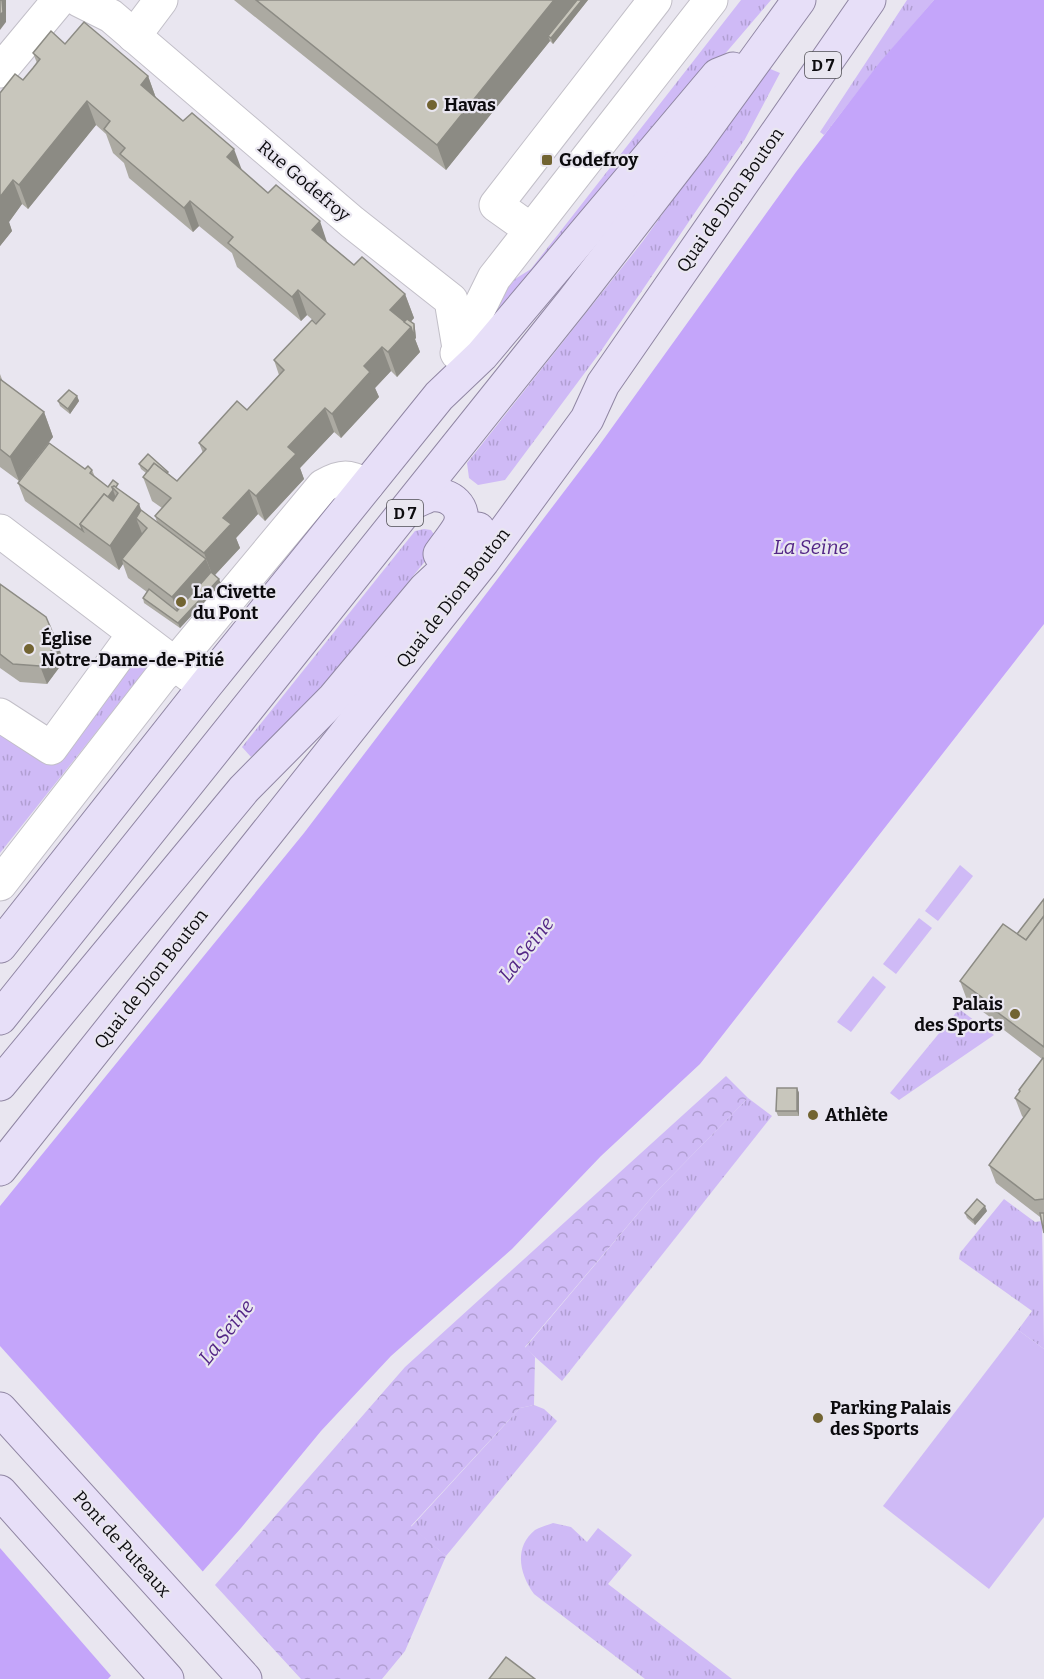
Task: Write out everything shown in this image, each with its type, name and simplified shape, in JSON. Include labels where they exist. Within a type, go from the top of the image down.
[{"type":"main road","name":"D 7","points":[[0,1018],[414,502],[661,187],[799,0]]},
{"type":"main road","name":"Quai de Dion Bouton","points":[[0,1169],[483,561],[587,419],[603,384],[868,0]]},
{"type":"main road","points":[[0,946],[205,686],[439,396],[482,355],[718,75],[754,60]]},
{"type":"main road","points":[[0,1084],[244,789],[334,698],[425,589],[456,560],[567,407],[603,384]]},
{"type":"main road","points":[[414,502],[432,495],[455,501],[460,508],[459,526],[441,553],[425,589]]},
{"type":"main road","name":"Pont de Puteaux","points":[[0,1409],[246,1679]]},
{"type":"main road","points":[[0,1492],[167,1679]]},
{"type":"street","points":[[0,71],[58,0]]},
{"type":"street","name":"Rue Godefroy","points":[[79,0],[111,16],[352,222],[451,300]]},
{"type":"street","points":[[134,36],[161,0]]},
{"type":"street","points":[[531,230],[496,205],[655,0]]},
{"type":"street","points":[[439,396],[459,348],[494,278],[711,0]]},
{"type":"street","points":[[459,348],[451,300],[466,292],[487,292]]},
{"type":"street","points":[[0,884],[160,677],[174,665],[323,486],[337,478],[355,479],[368,485]]},
{"type":"street","points":[[0,531],[174,665],[205,686]]},
{"type":"street","points":[[0,715],[51,748],[134,634]]},
{"type":"green space","points":[[741,0],[771,0],[498,319],[488,312],[515,279],[531,269]]},
{"type":"green space","points":[[907,0],[934,0],[880,63],[824,135],[820,132]]},
{"type":"green space","points":[[768,68],[780,73],[745,139],[601,351],[505,480],[478,485],[469,478],[467,463],[643,241]]},
{"type":"green space","points":[[431,530],[435,536],[431,554],[315,697],[251,757],[242,747],[415,531]]},
{"type":"green space","points":[[132,656],[148,667],[0,853],[0,732],[50,764]]},
{"type":"green space","points":[[960,865],[973,876],[938,921],[925,911]]},
{"type":"green space","points":[[919,918],[932,928],[896,974],[883,964]]},
{"type":"green space","points":[[873,976],[886,987],[851,1032],[837,1022]]},
{"type":"green space","points":[[959,1009],[994,1035],[899,1100],[890,1093]]},
{"type":"green space","points":[[726,1076],[748,1098],[657,1191],[525,1347],[535,1357],[534,1405],[520,1408],[411,1526],[446,1556],[405,1651],[382,1679],[301,1679],[215,1585],[405,1367]]},
{"type":"green space","points":[[748,1098],[772,1116],[562,1381],[525,1348],[657,1191]]},
{"type":"green space","points":[[1004,1199],[1035,1222],[1042,1221],[1044,1349],[1018,1330],[1032,1311],[959,1259],[960,1253]]},
{"type":"green space","points":[[1018,1330],[1044,1349],[1044,1517],[989,1589],[883,1506]]},
{"type":"green space","points":[[534,1405],[544,1409],[557,1421],[446,1556],[411,1527],[520,1408]]},
{"type":"green space","points":[[553,1523],[571,1527],[587,1542],[598,1528],[632,1555],[608,1584],[732,1679],[645,1679],[534,1594],[522,1570],[521,1553],[528,1537],[535,1530]]},
{"type":"water","name":"La Seine","points":[[934,0],[1044,0],[1044,624],[700,1064],[601,1156],[512,1249],[391,1356],[321,1431],[241,1528],[108,1679],[0,1679],[0,1206],[304,833],[598,447],[796,172],[880,62]]},
{"type":"pier","points":[[0,1346],[205,1574],[113,1678],[0,1548]]},
{"type":"building","points":[[0,0],[2,0],[3,12],[0,15]]},
{"type":"building","name":"Havas","points":[[256,0],[554,0],[437,145]]},
{"type":"building","points":[[577,0],[582,0],[551,38],[548,36]]},
{"type":"building","points":[[84,22],[148,76],[141,85],[183,121],[192,113],[234,149],[227,157],[268,193],[276,185],[320,221],[312,230],[354,265],[362,257],[405,294],[390,310],[411,327],[388,352],[382,347],[364,366],[370,372],[332,414],[325,408],[288,447],[296,454],[256,496],[249,490],[223,518],[231,524],[204,553],[155,516],[171,498],[143,477],[154,463],[177,481],[206,449],[199,443],[237,401],[247,410],[284,370],[274,360],[312,320],[316,324],[325,314],[298,290],[292,297],[228,243],[233,237],[190,201],[184,208],[120,154],[125,148],[104,129],[110,121],[87,101],[19,185],[13,180],[0,197],[0,93],[15,74],[23,80],[33,68],[40,59],[33,53],[51,31],[65,44]]},
{"type":"building","points":[[407,319],[414,324],[413,334],[411,327],[404,322]]},
{"type":"building","points":[[0,379],[44,412],[10,457],[0,449]]},
{"type":"building","points":[[69,390],[77,396],[68,409],[58,401]]},
{"type":"building","points":[[49,443],[85,469],[88,466],[92,470],[90,473],[108,487],[113,480],[118,484],[112,487],[113,490],[108,497],[104,494],[80,524],[83,531],[18,483]]},
{"type":"building","points":[[148,454],[168,472],[154,463],[148,471],[139,464]]},
{"type":"building","points":[[114,486],[139,504],[110,546],[80,524],[104,494],[113,501],[118,493],[112,487]]},
{"type":"building","points":[[141,510],[206,559],[172,597],[122,559],[147,528],[136,518]]},
{"type":"building","points":[[211,572],[219,579],[178,623],[143,598],[149,589],[177,611]]},
{"type":"building","name":"Église Notre-Dame-de-Pitié","points":[[0,584],[46,617],[57,643],[40,666],[13,664],[0,654]]},
{"type":"building","points":[[1044,899],[1044,916],[1026,940],[1017,934]]},
{"type":"building","name":"Palais des Sports","points":[[1044,916],[1044,1047],[960,981],[1003,924],[1026,940]]},
{"type":"building","points":[[1043,1058],[1044,1199],[1035,1200],[989,1165],[1030,1109],[1015,1098]]},
{"type":"building","points":[[777,1088],[797,1088],[797,1111],[776,1111]]},
{"type":"building","points":[[977,1199],[985,1206],[973,1220],[965,1213]]},
{"type":"building","points":[[1040,1213],[1044,1213],[1044,1233]]},
{"type":"building","points":[[506,1657],[535,1679],[489,1679]]},
{"type":"place","name":"Havas","points":[[432,105]]},
{"type":"place","name":"Godefroy","points":[[547,160]]},
{"type":"place","name":"La Civette du Pont","points":[[181,602]]},
{"type":"place","name":"Église Notre-Dame-de-Pitié","points":[[29,649]]},
{"type":"place","name":"Palais des Sports","points":[[1015,1014]]},
{"type":"place","name":"Athlète","points":[[813,1115]]},
{"type":"place","name":"Parking Palais des Sports","points":[[818,1418]]}]
